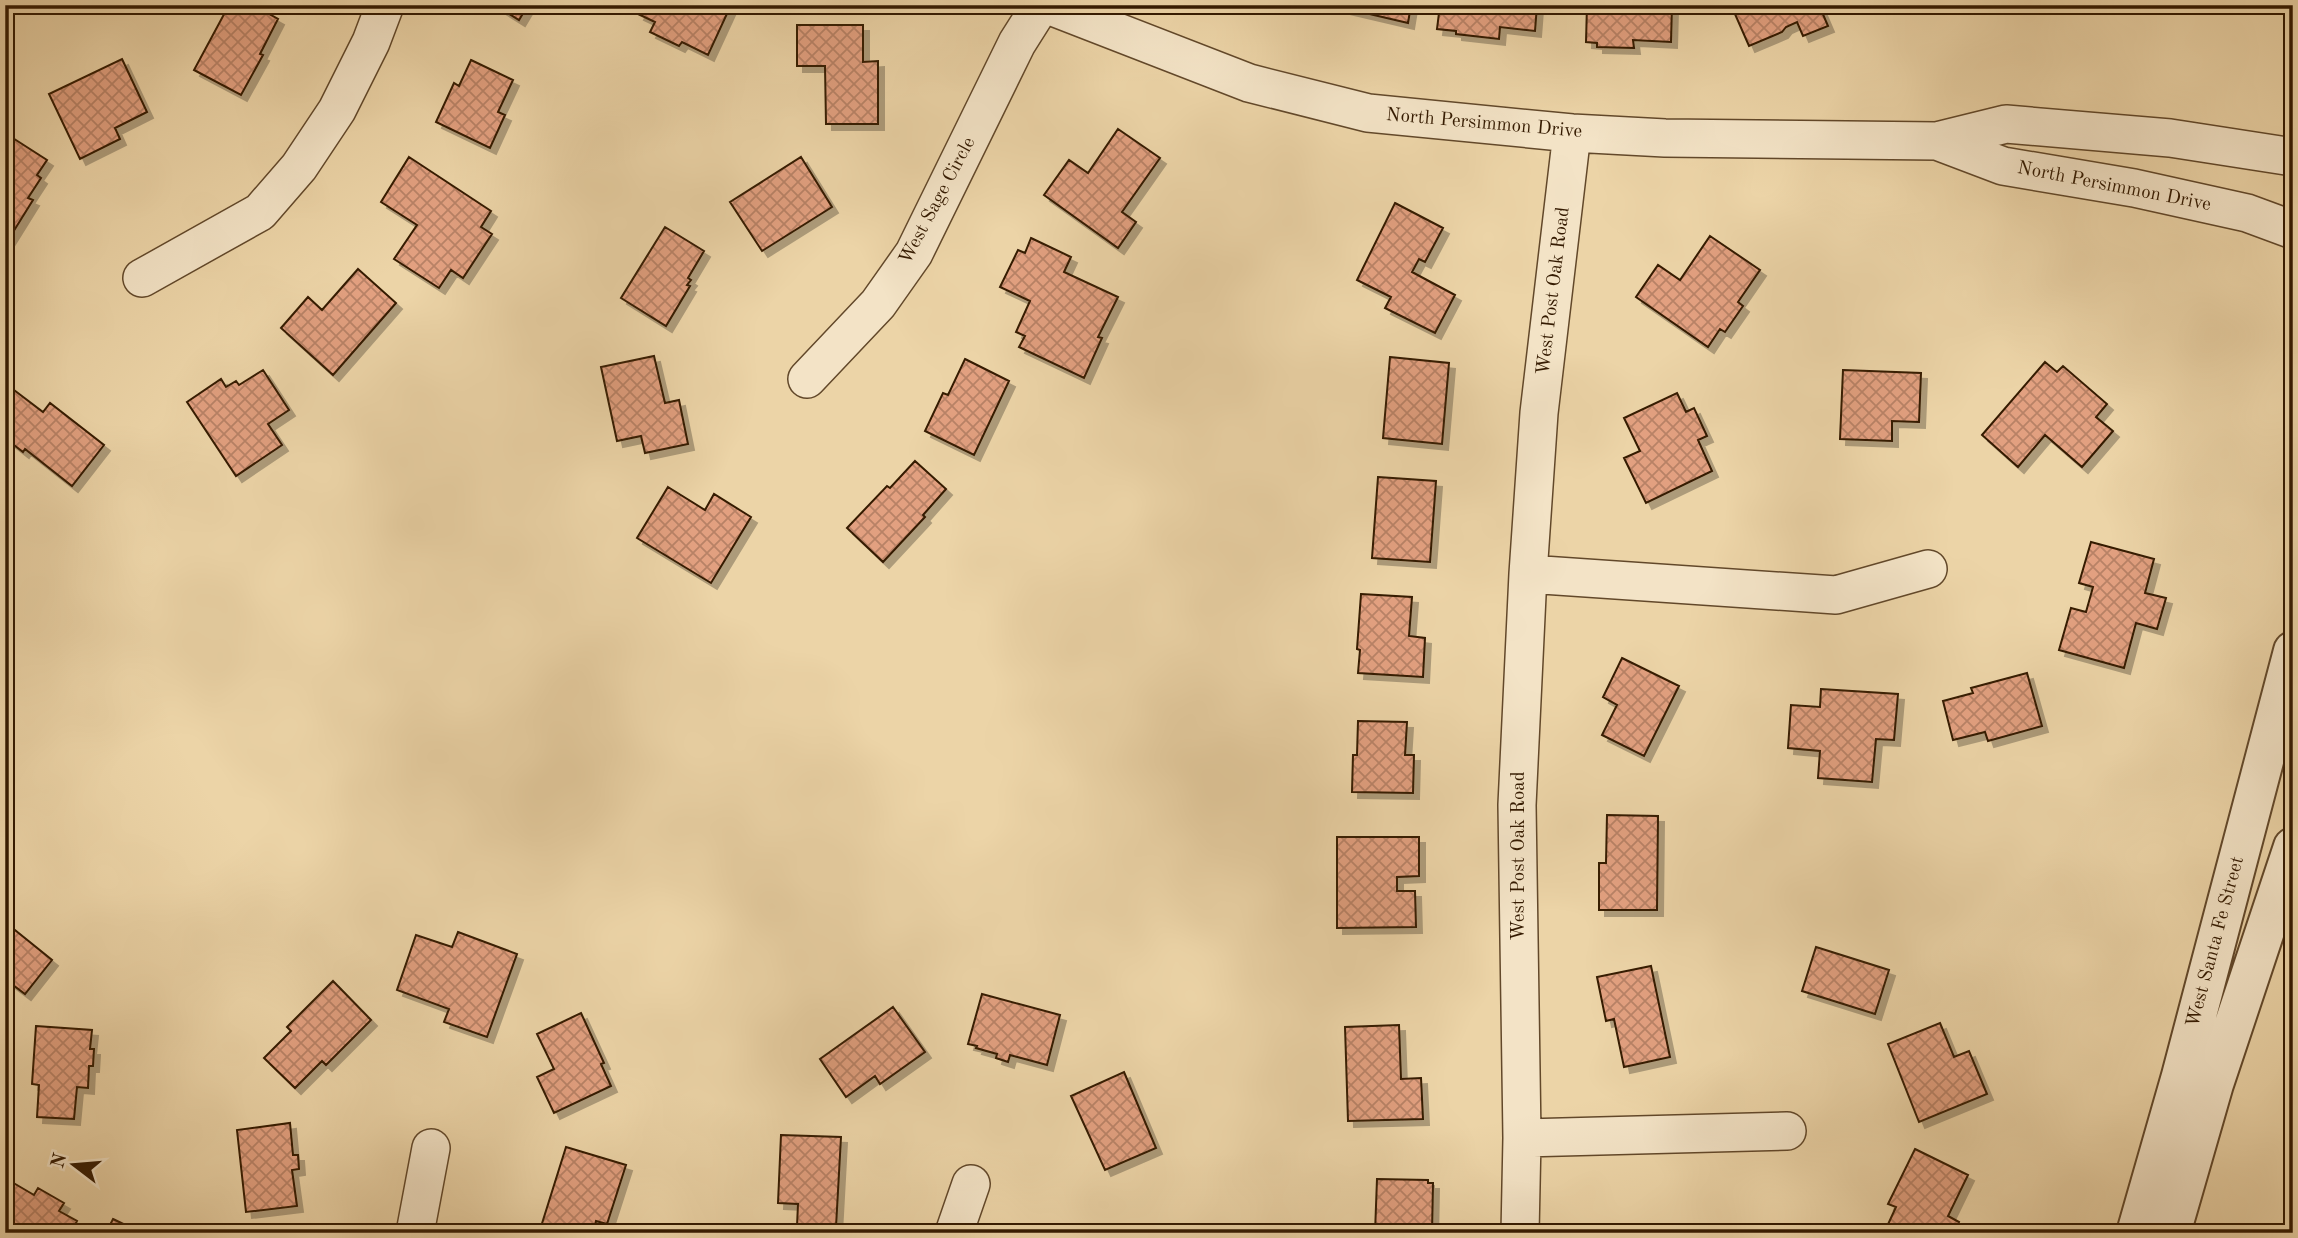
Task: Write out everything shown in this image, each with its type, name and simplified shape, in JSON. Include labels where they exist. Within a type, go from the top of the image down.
[{"type":"street","points":[[142,278],[260,212],[299,167],[337,110],[371,42],[385,5]]},
{"type":"street","name":"West Sage Circle","points":[[807,379],[878,304],[914,253],[1017,43],[1041,5]]},
{"type":"street","name":"North Persimmon Drive","points":[[1048,5],[1249,83],[1368,113],[1573,133],[1665,138],[1937,141],[2006,124],[2170,138],[2293,158]]},
{"type":"street","name":"West Post Oak Road","points":[[1520,1233],[1522,1138],[1517,805],[1528,574],[1539,413],[1573,133]]},
{"type":"street","name":"North Persimmon Drive","points":[[1937,141],[2003,166],[2185,199],[2247,213],[2293,230]]},
{"type":"street","points":[[1528,574],[1836,595],[1928,569]]},
{"type":"street","name":"West Santa Fe Street","points":[[2136,1233],[2181,1076],[2293,650]]},
{"type":"street","name":"West Santa Fe Street","points":[[2171,1233],[2214,1084],[2293,847]]},
{"type":"street","points":[[1522,1138],[1787,1131]]},
{"type":"street","points":[[415,1233],[431,1148]]},
{"type":"street","points":[[954,1233],[971,1184]]},
{"type":"building","points":[[229,5],[253,5],[278,19],[260,54],[263,55],[241,95],[194,70]]},
{"type":"building","points":[[495,5],[528,5],[519,20]]},
{"type":"building","points":[[643,5],[731,5],[708,55],[682,42],[679,46],[650,32],[655,22],[638,14]]},
{"type":"building","points":[[1331,5],[1411,5],[1408,23]]},
{"type":"building","points":[[1440,5],[1537,5],[1535,31],[1500,27],[1499,39],[1437,29]]},
{"type":"building","points":[[1587,5],[1672,5],[1671,42],[1633,40],[1634,48],[1597,47],[1597,43],[1586,42]]},
{"type":"building","points":[[1731,5],[1819,5],[1828,26],[1803,36],[1797,22],[1782,32],[1749,46]]},
{"type":"building","points":[[797,25],[863,25],[863,62],[878,61],[878,124],[826,124],[825,66],[797,66]]},
{"type":"building","points":[[122,59],[147,112],[115,128],[120,139],[80,159],[49,94]]},
{"type":"building","points":[[471,60],[513,80],[498,112],[505,115],[490,148],[436,122],[454,83],[459,86]]},
{"type":"building","points":[[1118,129],[1160,158],[1122,212],[1136,222],[1118,248],[1044,195],[1069,160],[1088,173]]},
{"type":"building","points":[[5,133],[47,160],[37,175],[41,178],[28,198],[33,200],[5,245]]},
{"type":"building","points":[[409,157],[491,211],[481,227],[492,234],[463,278],[451,270],[439,288],[394,259],[417,225],[381,202]]},
{"type":"building","points":[[801,157],[832,207],[762,251],[730,202]]},
{"type":"building","points":[[1395,203],[1443,228],[1425,262],[1419,259],[1412,272],[1455,295],[1435,333],[1385,308],[1391,297],[1357,280]]},
{"type":"building","points":[[665,227],[704,251],[688,278],[691,280],[687,285],[690,286],[666,326],[621,298]]},
{"type":"building","points":[[1710,236],[1760,270],[1738,302],[1743,306],[1725,332],[1720,329],[1708,347],[1636,297],[1658,265],[1680,280]]},
{"type":"building","points":[[1031,238],[1071,257],[1064,272],[1118,297],[1098,337],[1102,338],[1084,378],[1019,347],[1025,336],[1016,332],[1030,301],[1000,287],[1018,250],[1025,253]]},
{"type":"building","points":[[358,269],[396,303],[333,375],[281,328],[308,297],[322,310]]},
{"type":"building","points":[[654,356],[665,403],[679,400],[688,444],[645,453],[641,436],[617,441],[601,367]]},
{"type":"building","points":[[1390,357],[1449,363],[1442,444],[1383,438]]},
{"type":"building","points":[[965,359],[1009,381],[974,455],[925,431],[943,393],[948,395]]},
{"type":"building","points":[[2045,362],[2057,372],[2063,366],[2107,404],[2096,417],[2113,431],[2082,467],[2045,435],[2018,467],[1982,435]]},
{"type":"building","points":[[263,370],[289,410],[268,424],[282,445],[236,476],[187,402],[221,379],[226,387],[236,381],[239,385]]},
{"type":"building","points":[[1843,370],[1921,373],[1919,422],[1892,421],[1892,441],[1840,439]]},
{"type":"building","points":[[14,390],[43,412],[50,403],[104,445],[72,486],[25,449],[23,452],[5,438],[5,401]]},
{"type":"building","points":[[1677,393],[1686,412],[1694,408],[1707,436],[1698,440],[1712,471],[1646,503],[1624,458],[1640,451],[1624,418]]},
{"type":"building","points":[[915,461],[946,489],[923,515],[925,517],[883,562],[847,528]]},
{"type":"building","points":[[1378,477],[1436,481],[1430,562],[1372,558]]},
{"type":"building","points":[[668,487],[705,510],[714,494],[751,517],[711,583],[637,538]]},
{"type":"building","points":[[2091,542],[2154,559],[2145,593],[2166,598],[2157,629],[2136,623],[2124,668],[2059,650],[2071,608],[2086,612],[2093,587],[2079,583]]},
{"type":"building","points":[[1361,594],[1412,597],[1409,636],[1425,638],[1423,677],[1358,673]]},
{"type":"building","points":[[1622,658],[1679,686],[1644,756],[1602,735],[1617,705],[1603,697]]},
{"type":"building","points":[[2027,673],[2042,726],[1988,741],[1985,732],[1953,740],[1943,701],[1973,693],[1971,688]]},
{"type":"building","points":[[1821,689],[1898,694],[1894,740],[1876,739],[1872,782],[1818,778],[1820,751],[1788,748],[1791,705],[1820,707]]},
{"type":"building","points":[[1358,721],[1407,722],[1405,755],[1414,755],[1413,793],[1352,792],[1353,755],[1357,755]]},
{"type":"building","points":[[1607,815],[1658,816],[1657,910],[1599,910],[1599,863],[1606,863]]},
{"type":"building","points":[[1337,837],[1419,837],[1419,876],[1397,877],[1397,891],[1415,891],[1416,927],[1337,928]]},
{"type":"building","points":[[5,922],[52,960],[25,994],[5,979]]},
{"type":"building","points":[[458,932],[517,954],[487,1037],[444,1022],[449,1009],[397,990],[416,935],[452,947]]},
{"type":"building","points":[[1816,947],[1889,970],[1875,1014],[1802,991]]},
{"type":"building","points":[[1651,966],[1670,1057],[1624,1067],[1614,1019],[1606,1021],[1597,977]]},
{"type":"building","points":[[333,981],[371,1020],[326,1065],[322,1061],[295,1088],[264,1058],[291,1031],[287,1027]]},
{"type":"building","points":[[982,994],[1060,1015],[1047,1065],[1010,1055],[1008,1062],[996,1058],[997,1054],[968,1044]]},
{"type":"building","points":[[893,1007],[925,1052],[880,1084],[875,1076],[846,1097],[820,1059]]},
{"type":"building","points":[[581,1013],[604,1063],[601,1064],[611,1086],[554,1113],[537,1077],[554,1069],[537,1034]]},
{"type":"building","points":[[1940,1023],[1954,1057],[1969,1051],[1987,1094],[1919,1122],[1888,1044]]},
{"type":"building","points":[[1399,1025],[1401,1079],[1421,1078],[1423,1119],[1348,1121],[1345,1027]]},
{"type":"building","points":[[36,1026],[92,1030],[90,1049],[94,1049],[93,1066],[89,1066],[88,1088],[77,1087],[74,1119],[37,1117],[39,1085],[32,1084]]},
{"type":"building","points":[[1124,1072],[1156,1148],[1105,1170],[1071,1096]]},
{"type":"building","points":[[290,1123],[293,1155],[298,1155],[299,1169],[292,1170],[297,1206],[246,1212],[237,1130]]},
{"type":"building","points":[[781,1135],[841,1137],[836,1227],[797,1226],[798,1204],[778,1203]]},
{"type":"building","points":[[566,1147],[626,1165],[607,1224],[596,1221],[593,1233],[539,1233]]},
{"type":"building","points":[[1915,1149],[1968,1175],[1948,1216],[1959,1222],[1954,1233],[1884,1233],[1896,1207],[1888,1204]]},
{"type":"building","points":[[5,1178],[34,1195],[38,1188],[64,1203],[59,1211],[77,1221],[71,1233],[5,1233]]},
{"type":"building","points":[[1377,1179],[1428,1180],[1428,1183],[1433,1183],[1432,1233],[1375,1233]]},
{"type":"building","points":[[113,1219],[142,1233],[106,1233]]},
{"type":"building","points":[[1653,1224],[1654,1233],[1604,1233],[1604,1227]]}]
